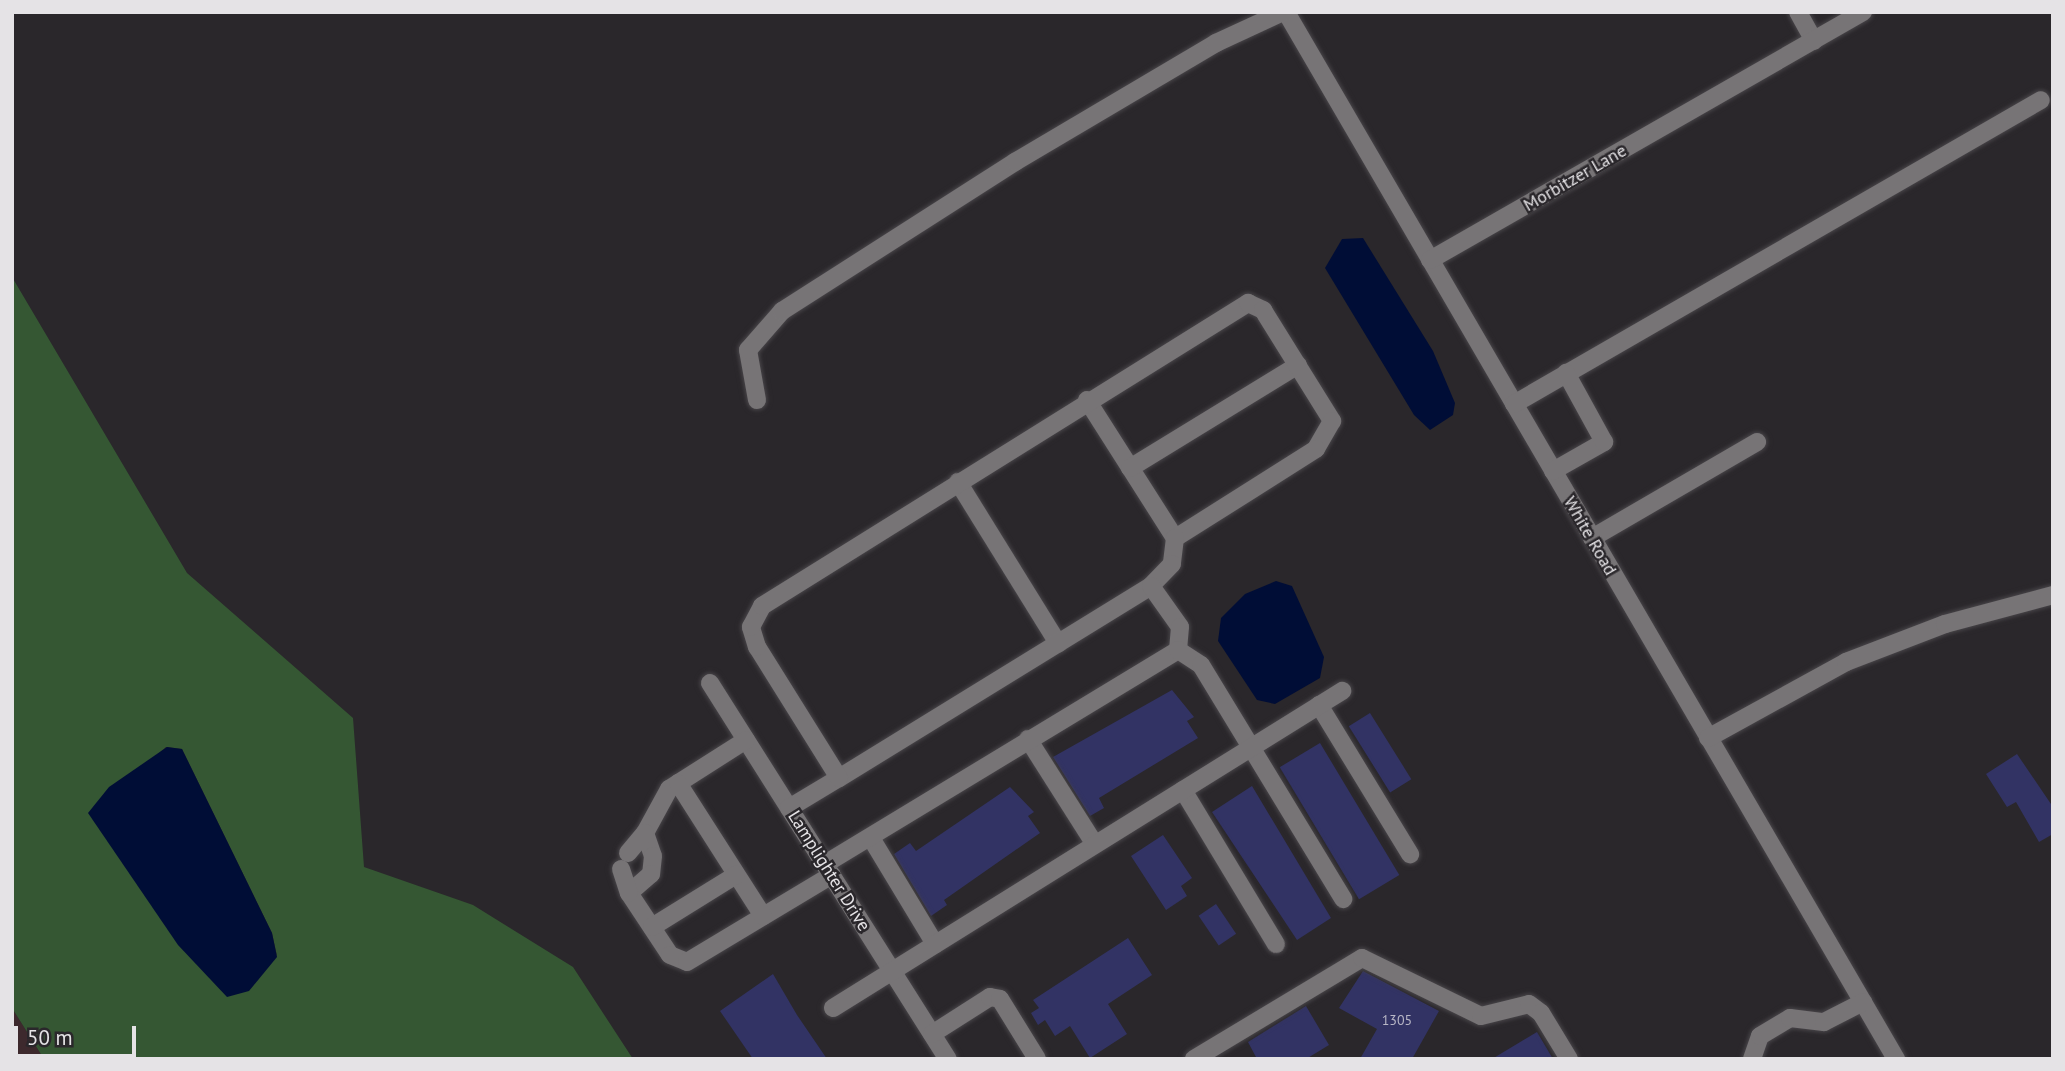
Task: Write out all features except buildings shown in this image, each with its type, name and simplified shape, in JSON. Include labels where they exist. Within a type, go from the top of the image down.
[{"type":"street","name":"White Road","points":[[1285,12],[1896,1059]]},
{"type":"street","points":[[757,400],[748,351],[782,311],[1015,162],[1216,43],[1285,12]]},
{"type":"street","points":[[1798,12],[1814,41]]},
{"type":"street","name":"Morbitzer Lane","points":[[1430,260],[1863,12]]},
{"type":"street","points":[[1514,404],[2041,100]]},
{"type":"street","points":[[839,778],[757,647],[751,626],[762,606],[1087,400],[1248,303],[1263,310],[1332,421],[1326,438],[1175,538]]},
{"type":"street","points":[[1130,468],[1298,365]]},
{"type":"street","points":[[1553,471],[1604,442],[1566,373]]},
{"type":"street","points":[[789,808],[1151,586],[1172,564],[1175,538],[1087,400]]},
{"type":"street","points":[[1592,538],[1757,442]]},
{"type":"street","points":[[958,482],[1058,643]]},
{"type":"street","points":[[1151,586],[1180,627],[1178,649]]},
{"type":"street","points":[[1708,738],[1846,662],[1945,624],[2053,596]]},
{"type":"street","points":[[746,740],[678,783],[624,861],[629,893],[670,955],[687,962],[763,916],[871,838],[1178,649]]},
{"type":"street","points":[[1178,649],[1201,665],[1343,899]]},
{"type":"street","name":"Lamplighter Drive","points":[[710,683],[948,1059]]},
{"type":"street","points":[[833,1008],[1342,691]]},
{"type":"street","points":[[1319,705],[1410,854]]},
{"type":"street","points":[[1028,739],[1094,843]]},
{"type":"street","points":[[678,783],[763,916]]},
{"type":"street","points":[[1183,790],[1276,944]]},
{"type":"street","points":[[629,893],[651,874],[653,856],[645,833]]},
{"type":"street","points":[[871,838],[935,944]]},
{"type":"street","points":[[652,928],[736,875]]},
{"type":"street","points":[[1194,1059],[1362,958],[1481,1016],[1529,1004],[1541,1013],[1569,1059]]},
{"type":"street","points":[[932,1034],[990,997],[1000,999],[1037,1059]]},
{"type":"street","points":[[1752,1059],[1760,1036],[1790,1018],[1824,1022],[1863,1002]]},
{"type":"shaded area","points":[[12,1008],[44,1059],[12,1059]]},
{"type":"green space","points":[[12,277],[187,573],[353,718],[364,867],[473,905],[573,967],[633,1059],[44,1059],[12,1008]],"holes":[[[166,747],[182,749],[272,933],[277,956],[155,757]]]},
{"type":"water","points":[[1363,238],[1433,351],[1455,403],[1453,415],[1430,430],[1414,415],[1325,268],[1342,239]]},
{"type":"water","points":[[1276,581],[1292,586],[1324,657],[1320,678],[1275,704],[1257,700],[1218,641],[1221,618],[1245,594]]},
{"type":"water","points":[[167,747],[182,749],[272,933],[277,957],[249,991],[227,997],[178,945],[88,813],[109,787]]}]
